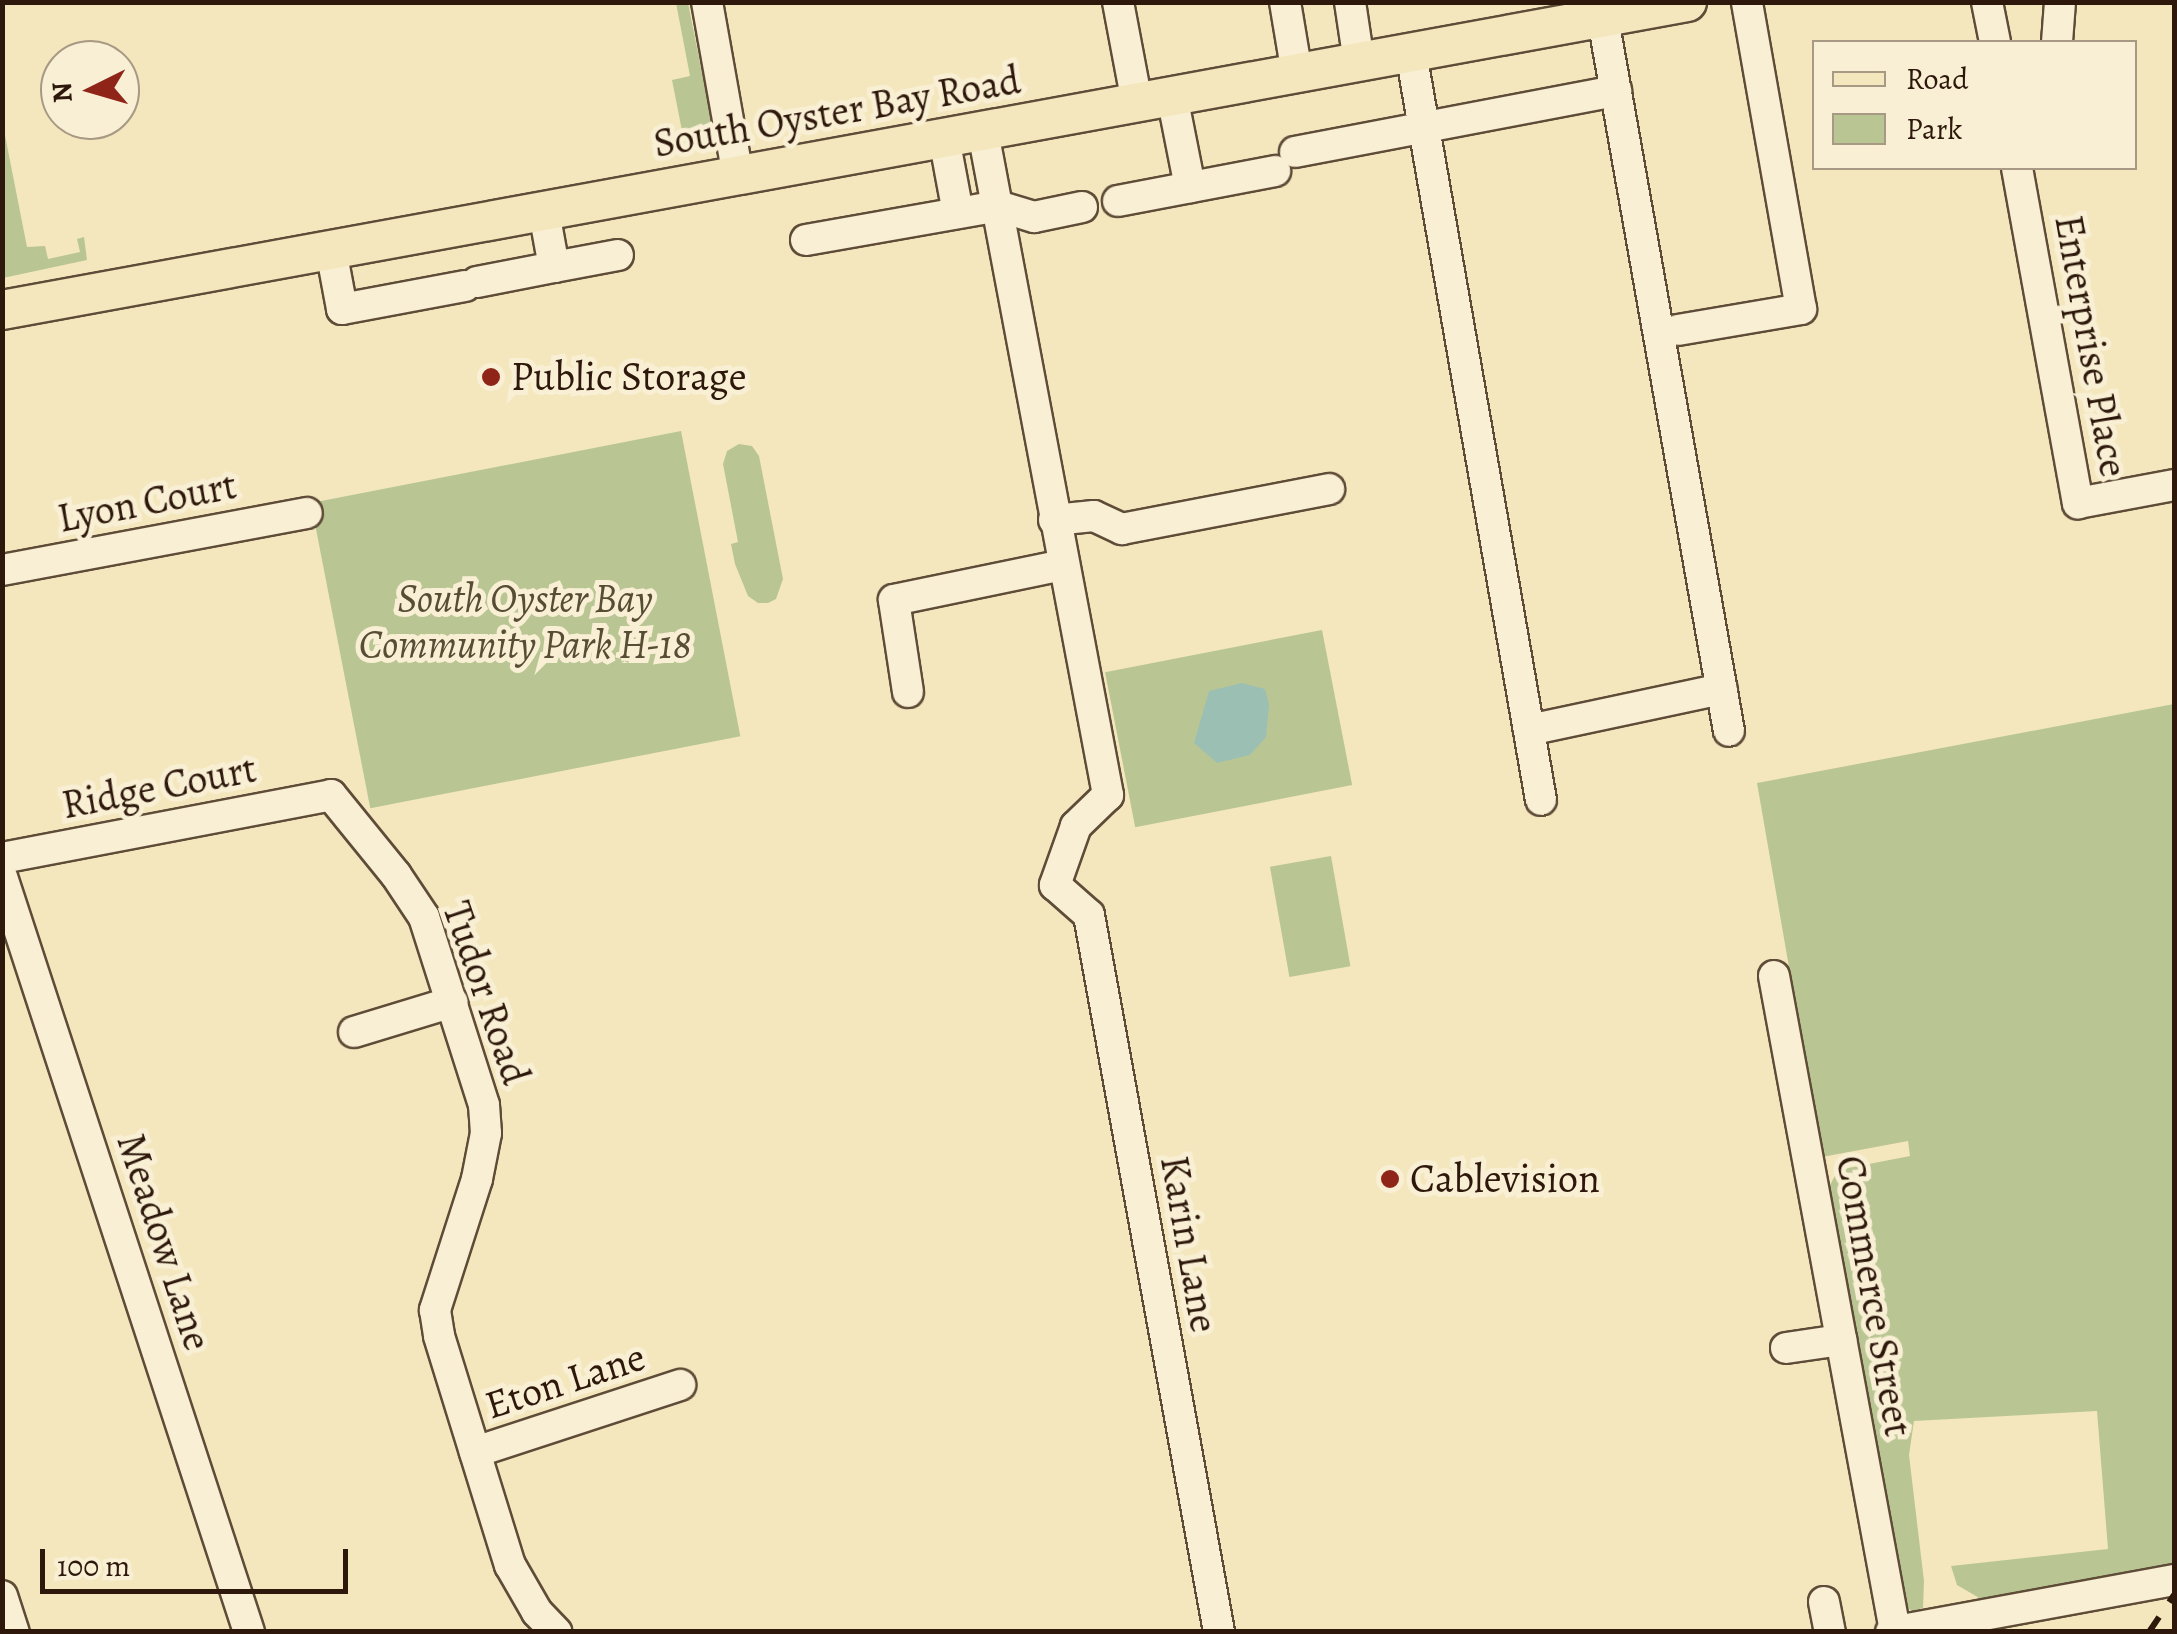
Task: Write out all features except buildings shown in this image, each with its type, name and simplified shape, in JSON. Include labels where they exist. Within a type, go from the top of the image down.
[{"type":"main road","name":"South Oyster Bay Road","points":[[2,310],[1411,53],[1601,10],[1688,2]]},
{"type":"street","points":[[707,2],[738,176]]},
{"type":"street","points":[[1118,2],[1190,187]]},
{"type":"street","points":[[1284,2],[1297,74]]},
{"type":"street","points":[[1350,2],[1359,62]]},
{"type":"street","points":[[1678,330],[1801,308],[1747,2]]},
{"type":"street","points":[[1988,2],[1995,40]]},
{"type":"street","points":[[2057,40],[2060,2]]},
{"type":"street","points":[[1601,10],[1729,731]]},
{"type":"street","points":[[1411,53],[1541,800]]},
{"type":"street","points":[[1118,201],[1190,187],[1424,127],[1616,91]]},
{"type":"street","points":[[908,692],[894,600],[1063,565],[983,132]]},
{"type":"street","points":[[944,138],[958,213]]},
{"type":"street","name":"Enterprise Place","points":[[2017,170],[2078,504],[2174,485]]},
{"type":"street","points":[[806,240],[998,206],[1034,217],[1082,207]]},
{"type":"street","points":[[544,212],[554,266]]},
{"type":"street","points":[[331,250],[342,309],[618,255]]},
{"type":"street","points":[[1054,520],[1094,516],[1122,529],[1329,489]]},
{"type":"street","name":"Lyon Court","points":[[2,570],[307,513]]},
{"type":"street","name":"Karin Lane","points":[[1063,565],[1108,795],[1076,826],[1055,884],[1089,915],[1219,1632]]},
{"type":"street","points":[[1529,730],[1722,689]]},
{"type":"street","name":"Ridge Court","points":[[2,858],[331,795]]},
{"type":"street","name":"Tudor Road","points":[[331,795],[396,875],[424,917],[484,1105],[486,1133],[477,1179],[435,1310],[453,1388],[510,1565],[537,1612],[556,1632]]},
{"type":"street","name":"Meadow Lane","points":[[2,877],[249,1632]]},
{"type":"street","name":"Commerce Street","points":[[1774,976],[1892,1631]]},
{"type":"street","points":[[354,1032],[453,1002]]},
{"type":"street","points":[[1786,1348],[1841,1340]]},
{"type":"street","name":"Eton Lane","points":[[475,1452],[680,1385]]},
{"type":"street","points":[[1892,1631],[2174,1580]]},
{"type":"street","points":[[2,1596],[14,1632]]},
{"type":"green space","points":[[676,3],[688,3],[707,98],[717,120],[718,144],[699,149],[685,146],[672,80],[690,76]]},
{"type":"green space","points":[[2,120],[27,247],[45,246],[48,259],[80,252],[77,239],[84,237],[87,260],[3,278]]},
{"type":"green space","name":"South Oyster Bay Community Park H-18","points":[[681,431],[740,736],[370,808],[311,503]]},
{"type":"green space","points":[[739,444],[752,446],[759,456],[783,579],[776,599],[768,603],[758,603],[748,596],[731,544],[738,542],[723,464],[727,451]]},
{"type":"green space","points":[[1322,630],[1352,785],[1135,827],[1105,672]]},
{"type":"green space","points":[[2174,704],[2174,1564],[1981,1599],[1957,1585],[1951,1566],[2108,1549],[2097,1411],[1914,1421],[1909,1455],[1924,1581],[1923,1608],[1912,1611],[1905,1606],[1829,1187],[1838,1170],[1910,1156],[1908,1141],[1822,1157],[1757,783]]},
{"type":"green space","points":[[1331,856],[1350,966],[1289,977],[1270,867]]},
{"type":"water","points":[[1242,683],[1265,689],[1269,705],[1266,737],[1250,755],[1217,763],[1194,743],[1209,691]]},
{"type":"railway","points":[[2149,1632],[2174,1595]]},
{"type":"place","name":"Public Storage","points":[[491,377]]},
{"type":"place","name":"Cablevision","points":[[1390,1179]]}]
